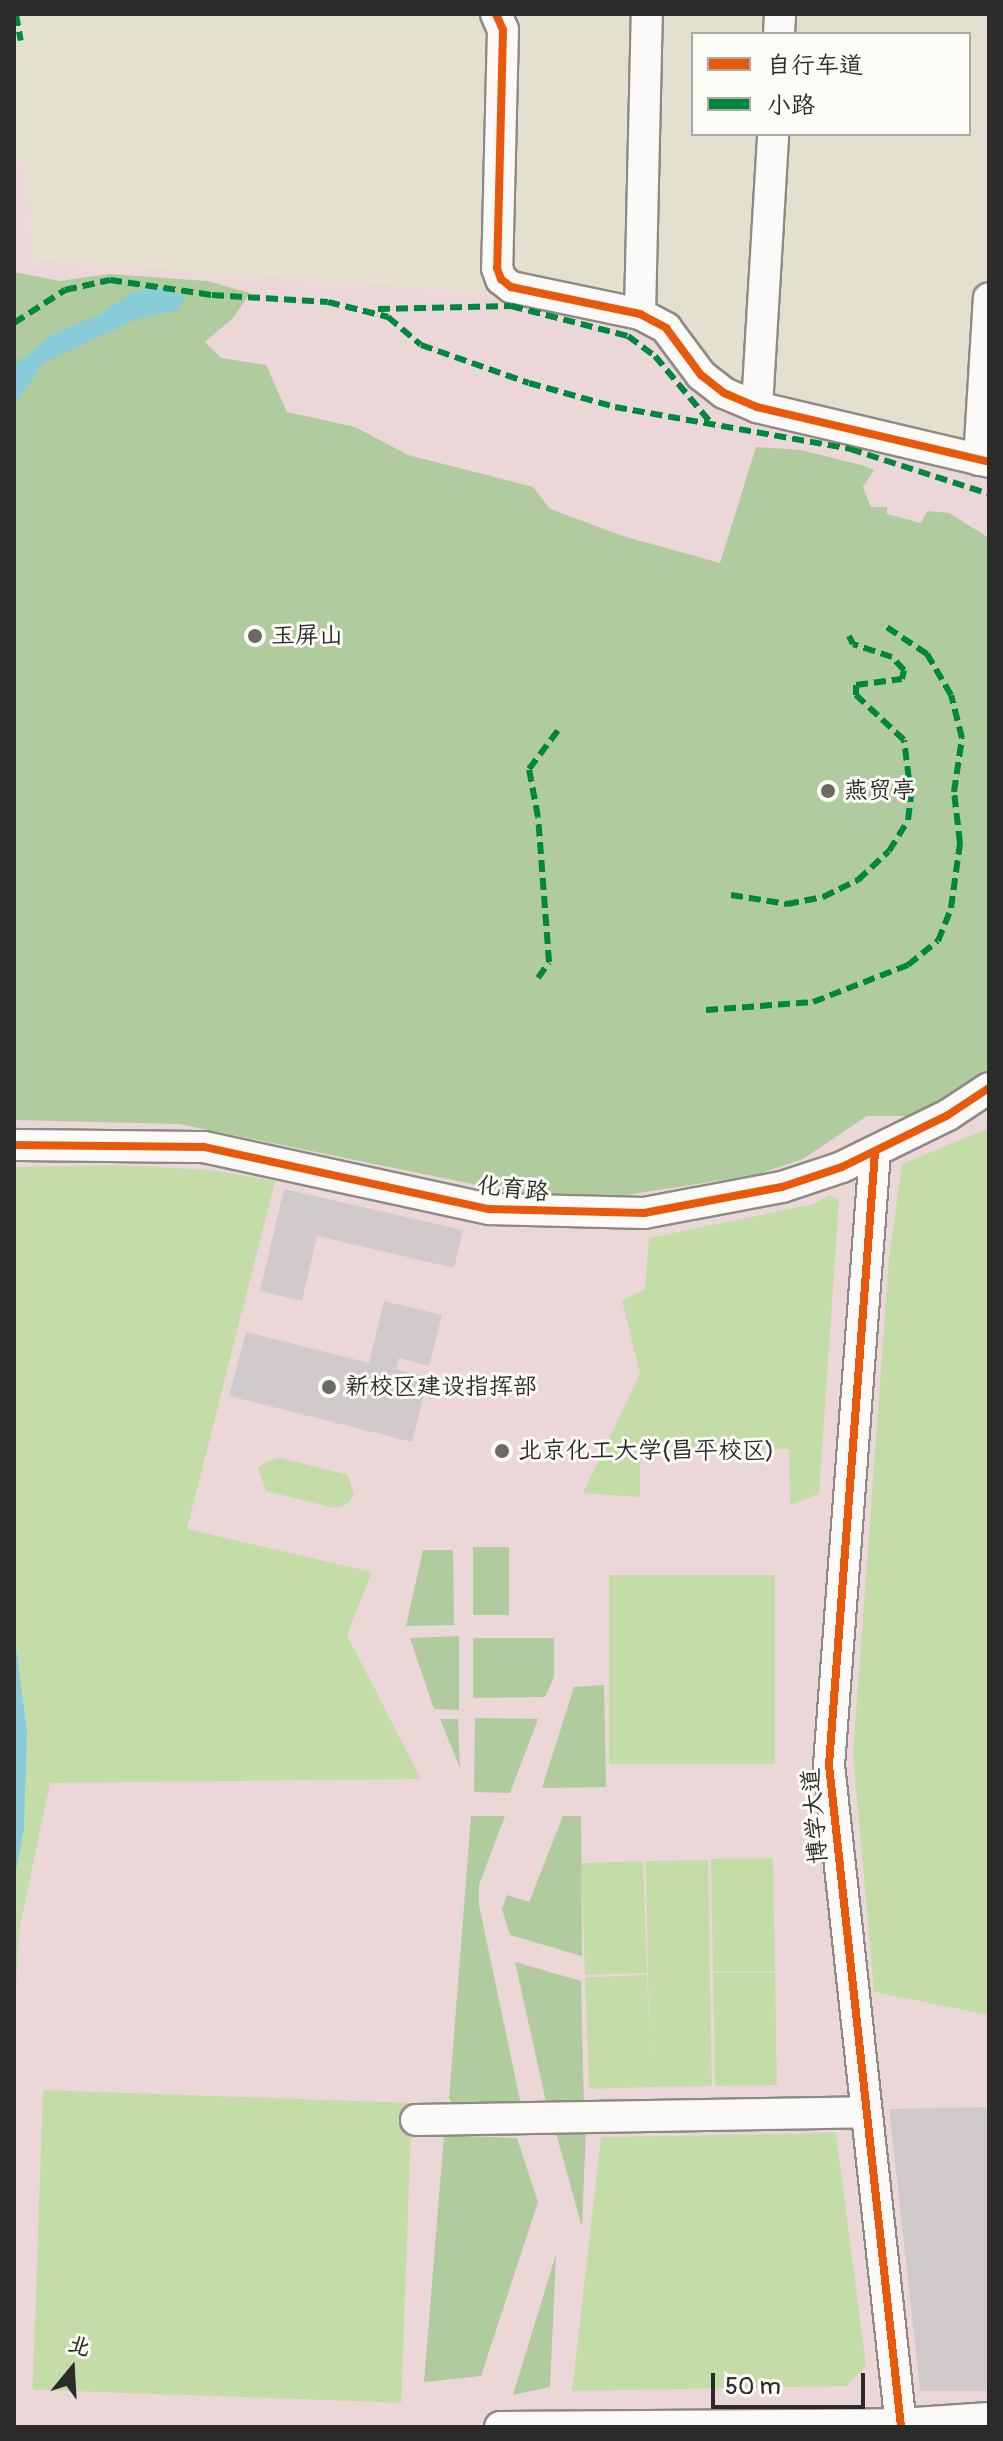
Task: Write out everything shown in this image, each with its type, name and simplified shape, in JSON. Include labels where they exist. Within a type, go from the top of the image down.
[{"type":"street","points":[[496,14],[503,30],[497,268],[501,279],[511,287],[640,314],[666,328],[681,353],[724,393],[757,407],[984,461],[989,298]]},
{"type":"street","points":[[640,314],[647,14]]},
{"type":"street","points":[[757,407],[773,136]]},
{"type":"street","name":"化育路","points":[[14,1145],[100,1142],[227,1149],[489,1209],[593,1215],[644,1213],[782,1187],[875,1152],[989,1088]]},
{"type":"street","name":"博学大道","points":[[875,1152],[829,1765],[901,2426]]},
{"type":"street","points":[[416,2120],[866,2112]]},
{"type":"street","points":[[500,2427],[901,2426],[989,2418]]},
{"type":"shaded area","name":"北京化工大学(昌平校区)","points":[[14,160],[24,162],[34,261],[480,293],[609,320],[644,331],[675,363],[989,474],[989,2427],[14,2427]]},
{"type":"green space","points":[[14,272],[60,281],[109,274],[207,281],[250,293],[233,318],[205,342],[221,358],[266,365],[287,412],[355,427],[408,455],[533,487],[550,509],[623,536],[720,563],[756,447],[801,450],[865,466],[874,470],[863,487],[871,507],[887,507],[887,514],[921,523],[927,511],[949,513],[989,538],[989,1069],[962,1090],[907,1116],[867,1116],[803,1159],[755,1175],[614,1197],[516,1193],[179,1124],[14,1120]]},
{"type":"green space","points":[[989,1128],[989,2015],[874,1992],[853,1754],[889,1258],[902,1164]]},
{"type":"green space","points":[[119,1165],[210,1170],[275,1181],[187,1529],[372,1572],[347,1635],[421,1779],[50,1783],[19,1931],[14,2026],[14,1167]]},
{"type":"green space","points":[[829,1195],[839,1200],[819,1494],[790,1505],[789,1449],[640,1446],[640,1497],[583,1493],[640,1374],[622,1301],[645,1289],[649,1238],[814,1204]]},
{"type":"green space","points":[[277,1457],[348,1475],[354,1495],[346,1505],[334,1508],[266,1491],[258,1467]]},
{"type":"green space","points":[[473,1547],[509,1547],[509,1615],[473,1615]]},
{"type":"green space","points":[[423,1550],[453,1550],[454,1625],[406,1626]]},
{"type":"green space","points":[[609,1575],[775,1575],[775,1764],[609,1764]]},
{"type":"green space","points":[[459,1636],[459,1710],[434,1709],[410,1638]]},
{"type":"green space","points":[[473,1638],[554,1638],[554,1677],[545,1697],[473,1698]]},
{"type":"green space","points":[[604,1685],[606,1787],[542,1788],[574,1687]]},
{"type":"green space","points":[[475,1718],[538,1719],[510,1793],[474,1792]]},
{"type":"green space","points":[[440,1719],[458,1719],[460,1768]]},
{"type":"green space","points":[[471,1816],[505,1816],[479,1885],[479,1905],[520,2100],[517,2108],[456,2107],[449,2099]]},
{"type":"green space","points":[[563,1816],[581,1816],[582,1956],[510,1935],[502,1909],[507,1895],[529,1902]]},
{"type":"green space","points":[[773,1858],[775,1971],[713,1972],[711,1859]]},
{"type":"green space","points":[[708,1860],[712,2086],[650,2087],[646,1861]]},
{"type":"green space","points":[[643,1861],[647,1973],[585,1975],[581,1863]]},
{"type":"green space","points":[[515,1962],[581,1981],[584,2109],[547,2106]]},
{"type":"green space","points":[[775,1972],[777,2085],[715,2086],[713,1973]]},
{"type":"green space","points":[[647,1975],[651,2087],[589,2089],[585,1977]]},
{"type":"green space","points":[[43,2090],[412,2103],[401,2403],[33,2390]]},
{"type":"green space","points":[[586,2126],[582,2227],[556,2133]]},
{"type":"green space","points":[[836,2133],[866,2366],[847,2386],[572,2391],[601,2137]]},
{"type":"green space","points":[[444,2135],[517,2138],[538,2202],[481,2376],[424,2382]]},
{"type":"green space","points":[[556,2254],[550,2387],[513,2395]]},
{"type":"water","points":[[156,287],[185,296],[178,310],[136,319],[43,363],[14,405],[14,365],[53,334],[97,316],[131,293]]},
{"type":"water","points":[[14,1633],[27,1731],[24,1828],[14,1882]]},
{"type":"building","name":"燕贸亭","points":[[828,782],[837,791],[828,800],[819,791]]},
{"type":"building","points":[[284,1189],[463,1230],[454,1268],[317,1236],[302,1301],[260,1291]]},
{"type":"building","name":"新校区建设指挥部","points":[[384,1301],[442,1315],[429,1366],[399,1358],[396,1369],[428,1378],[412,1442],[229,1396],[246,1332],[369,1363]]},
{"type":"building","points":[[989,2107],[989,2391],[920,2391],[889,2109]]},
{"type":"marked path","points":[[16,14],[21,41]]},
{"type":"marked path","points":[[14,323],[65,290],[110,280],[212,295],[328,302],[388,317],[421,345],[529,383],[615,407],[850,449],[989,494]]},
{"type":"marked path","points":[[378,309],[511,306],[628,336],[655,356],[711,423]]},
{"type":"marked path","points":[[706,1010],[813,1002],[908,965],[938,941],[951,908],[960,843],[954,792],[962,738],[951,695],[927,654],[882,624]]},
{"type":"marked path","points":[[731,895],[787,904],[823,897],[858,880],[889,851],[908,820],[911,796],[904,740],[856,695],[856,685],[902,679],[904,670],[892,657],[853,644],[849,636]]},
{"type":"marked path","points":[[538,978],[549,962],[538,817],[529,769],[559,729]]},
{"type":"cycle path","points":[[496,14],[503,30],[497,268],[501,279],[511,287],[640,314],[666,328],[701,375],[724,393],[757,407],[989,462]]},
{"type":"cycle path","points":[[14,1145],[204,1147],[489,1209],[644,1213],[782,1187],[842,1167],[948,1115],[989,1088]]},
{"type":"cycle path","points":[[875,1152],[829,1765],[901,2427]]},
{"type":"place","name":"玉屏山","points":[[255,636]]},
{"type":"place","name":"燕贸亭","points":[[828,791]]},
{"type":"place","name":"新校区建设指挥部","points":[[329,1387]]},
{"type":"place","name":"北京化工大学(昌平校区)","points":[[502,1451]]}]
